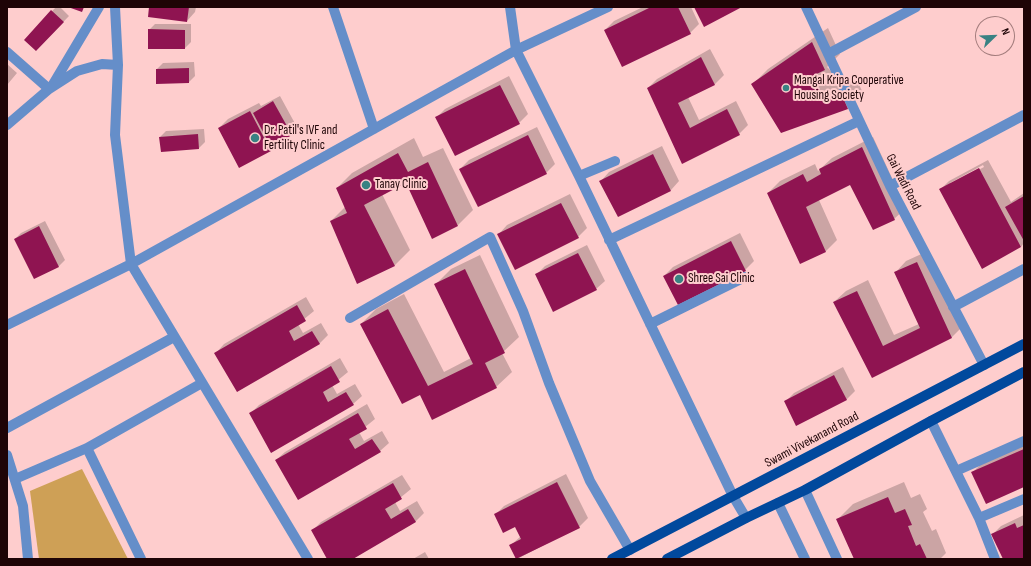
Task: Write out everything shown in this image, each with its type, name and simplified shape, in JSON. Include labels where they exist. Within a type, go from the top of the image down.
[{"type":"main road","name":"Swami Vivekanand Road","points":[[612,559],[1024,344]]},
{"type":"main road","points":[[667,559],[746,518],[805,490],[931,420],[1024,372]]},
{"type":"street","points":[[49,89],[99,7]]},
{"type":"street","points":[[114,7],[118,65],[115,135],[131,264],[308,559]]},
{"type":"street","points":[[333,7],[374,129]]},
{"type":"street","points":[[510,7],[516,50],[579,176],[733,496],[746,518]]},
{"type":"street","points":[[7,326],[131,264],[516,50],[608,7]]},
{"type":"street","name":"Gai Wadi Road","points":[[806,7],[890,186],[984,364]]},
{"type":"street","points":[[828,54],[916,7]]},
{"type":"street","points":[[7,52],[49,89]]},
{"type":"street","points":[[7,125],[49,89],[77,71],[102,64],[118,65]]},
{"type":"street","points":[[890,186],[1024,115]]},
{"type":"street","points":[[609,240],[860,121]]},
{"type":"street","points":[[579,176],[615,161]]},
{"type":"street","points":[[350,318],[490,237],[523,311],[549,383],[590,481],[630,550]]},
{"type":"street","points":[[953,307],[1024,269]]},
{"type":"street","points":[[650,324],[745,277]]},
{"type":"street","points":[[7,428],[174,337]]},
{"type":"street","points":[[15,479],[87,448],[202,383]]},
{"type":"street","points":[[931,420],[979,518],[995,559]]},
{"type":"street","points":[[956,471],[1024,441]]},
{"type":"street","points":[[87,448],[142,559]]},
{"type":"street","points":[[7,455],[23,506],[28,559]]},
{"type":"street","points":[[805,490],[836,559]]},
{"type":"street","points":[[979,518],[1024,499]]},
{"type":"street","points":[[778,503],[805,559]]},
{"type":"shaded area","points":[[82,469],[128,559],[39,559],[30,491]]},
{"type":"building","points":[[68,7],[84,7],[82,12]]},
{"type":"building","points":[[149,7],[189,7],[187,22],[148,17]]},
{"type":"building","points":[[651,7],[678,7],[691,34],[622,67],[604,30]]},
{"type":"building","points":[[694,7],[742,7],[704,27]]},
{"type":"building","points":[[51,10],[64,22],[36,51],[24,40]]},
{"type":"building","points":[[148,29],[185,30],[185,49],[148,49]]},
{"type":"building","name":"Mangal Kripa Cooperative Housing Society","points":[[812,42],[825,70],[808,78],[828,98],[841,93],[848,109],[781,133],[751,84]]},
{"type":"building","points":[[701,57],[715,85],[678,103],[690,128],[727,109],[740,135],[682,164],[647,88]]},
{"type":"building","points":[[189,68],[189,83],[156,84],[156,69]]},
{"type":"building","points":[[500,85],[520,124],[455,156],[435,117]]},
{"type":"building","points":[[273,101],[292,135],[271,147],[253,113]]},
{"type":"building","points":[[250,111],[271,151],[239,168],[218,128]]},
{"type":"building","points":[[198,134],[199,149],[161,152],[159,137]]},
{"type":"building","points":[[528,135],[547,174],[478,207],[459,169]]},
{"type":"building","points":[[862,147],[895,220],[873,230],[850,185],[806,207],[826,252],[800,264],[767,193],[803,174],[807,182],[821,174],[819,169]]},
{"type":"building","points":[[398,153],[408,172],[428,162],[458,226],[432,239],[406,183],[364,205],[395,266],[357,284],[330,221],[347,213],[336,188]]},
{"type":"building","points":[[653,154],[671,191],[618,217],[599,181]]},
{"type":"building","points":[[979,168],[1021,247],[982,269],[939,189]]},
{"type":"building","points":[[1024,196],[1024,241],[1005,207]]},
{"type":"building","points":[[561,203],[579,238],[515,270],[497,234]]},
{"type":"building","points":[[39,226],[59,267],[34,279],[14,239]]},
{"type":"building","points":[[731,241],[746,271],[678,305],[663,276]]},
{"type":"building","points":[[578,253],[597,290],[553,312],[535,274]]},
{"type":"building","points":[[917,262],[952,338],[872,378],[833,302],[857,291],[883,346],[920,328],[894,272]]},
{"type":"building","points":[[465,269],[505,353],[485,363],[497,388],[432,420],[420,395],[402,404],[360,324],[388,309],[428,386],[473,364],[434,284]]},
{"type":"building","points":[[297,305],[306,321],[289,331],[294,341],[312,331],[320,344],[237,392],[214,353]]},
{"type":"building","points":[[331,366],[340,382],[323,392],[328,402],[346,392],[354,405],[271,453],[249,413]]},
{"type":"building","points":[[834,375],[847,400],[796,426],[784,401]]},
{"type":"building","points":[[358,413],[367,429],[349,439],[355,449],[372,439],[381,452],[298,500],[275,460]]},
{"type":"building","points":[[1024,449],[1024,487],[986,504],[971,472]]},
{"type":"building","points":[[557,482],[580,528],[516,559],[509,545],[521,539],[515,527],[503,533],[494,514]]},
{"type":"building","points":[[393,483],[402,499],[385,509],[391,519],[408,509],[416,522],[353,559],[327,559],[311,530]]},
{"type":"building","points":[[888,497],[895,513],[905,509],[912,525],[908,526],[916,546],[920,544],[927,559],[854,559],[836,519]]},
{"type":"building","points":[[1015,523],[1017,528],[1024,525],[1024,559],[1003,559],[991,534]]},
{"type":"place","name":"Mangal Kripa Cooperative Housing Society","points":[[786,88]]},
{"type":"place","name":"Dr. Patil's IVF and Fertility Clinic","points":[[255,138]]},
{"type":"place","name":"Tanay Clinic","points":[[366,185]]},
{"type":"place","name":"Shree Sai Clinic","points":[[679,279]]}]
